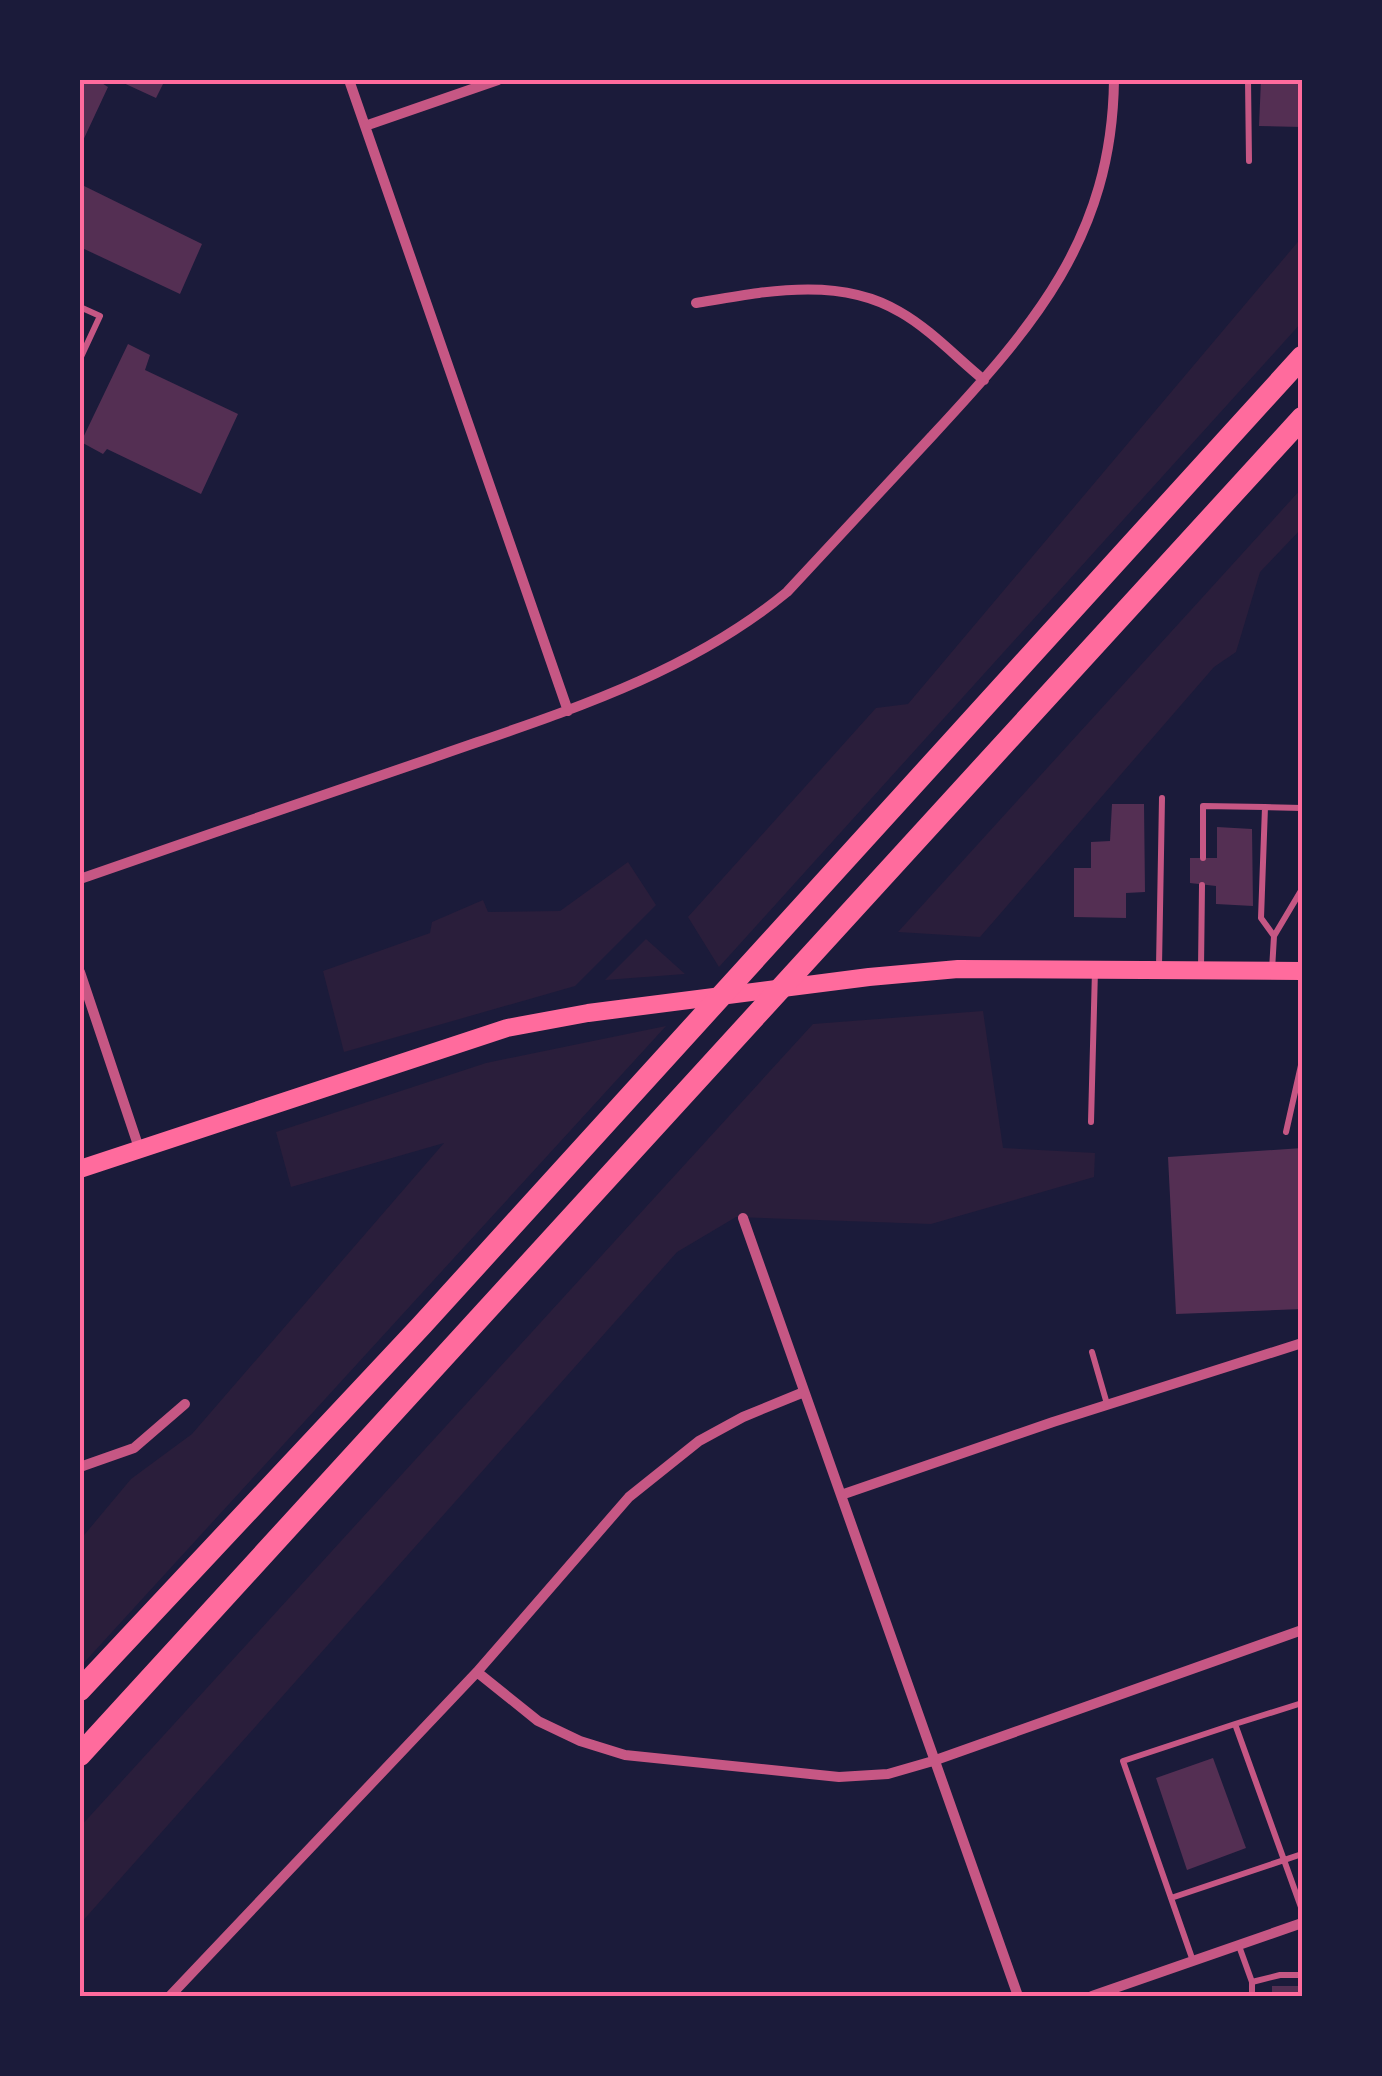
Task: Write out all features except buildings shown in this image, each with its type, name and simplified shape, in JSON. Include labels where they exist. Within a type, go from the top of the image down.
[{"type":"highway","points":[[80,1690],[422,1325],[1302,357]]},
{"type":"highway","points":[[80,1754],[1302,418]]},
{"type":"main road","points":[[80,1169],[507,1028],[653,1004],[974,968],[1302,971]]},
{"type":"street","points":[[348,80],[568,711]]},
{"type":"street","points":[[365,126],[498,80]]},
{"type":"street","points":[[80,878],[568,711],[672,667],[753,620],[787,592],[984,380],[1054,290],[1085,228],[1109,143],[1114,80]]},
{"type":"street","points":[[696,303],[767,291],[822,290],[871,297],[902,313],[984,380]]},
{"type":"street","points":[[80,972],[138,1148]]},
{"type":"street","points":[[743,1218],[1018,1996]]},
{"type":"street","points":[[841,1495],[1107,1404],[1302,1343]]},
{"type":"street","points":[[170,1996],[477,1672],[628,1497],[671,1460],[743,1417],[804,1392]]},
{"type":"street","points":[[80,1467],[134,1448],[185,1404]]},
{"type":"street","points":[[477,1672],[538,1721],[580,1741],[626,1755],[838,1777],[888,1774],[933,1761],[1302,1630]]},
{"type":"street","points":[[1092,1996],[1302,1923]]},
{"type":"lane","points":[[1248,80],[1249,161]]},
{"type":"lane","points":[[80,307],[100,316],[80,356]]},
{"type":"lane","points":[[1160,969],[1162,798]]},
{"type":"lane","points":[[1203,858],[1203,806],[1302,808]]},
{"type":"lane","points":[[1265,807],[1261,918],[1274,936]]},
{"type":"lane","points":[[1200,970],[1202,884]]},
{"type":"lane","points":[[1272,971],[1274,936],[1302,888]]},
{"type":"lane","points":[[1091,1122],[1094,968]]},
{"type":"lane","points":[[1286,1132],[1302,1061]]},
{"type":"lane","points":[[1092,1352],[1107,1404]]},
{"type":"lane","points":[[1193,1961],[1123,1761],[1302,1703]]},
{"type":"lane","points":[[1235,1724],[1302,1910]]},
{"type":"lane","points":[[1171,1898],[1302,1854]]},
{"type":"lane","points":[[1239,1945],[1252,1982],[1252,1996]]},
{"type":"lane","points":[[1252,1982],[1280,1975],[1302,1976]]},
{"type":"shaded area","points":[[1302,237],[1302,322],[719,967],[688,917],[876,708],[908,704]]},
{"type":"shaded area","points":[[1302,488],[1302,528],[1260,572],[1236,652],[1214,667],[980,937],[898,932]]},
{"type":"shaded area","points":[[628,862],[656,905],[575,986],[344,1052],[323,971],[430,933],[432,922],[483,900],[488,912],[560,911]]},
{"type":"shaded area","points":[[646,939],[685,974],[605,980]]},
{"type":"shaded area","points":[[983,1011],[1003,1148],[1095,1153],[1094,1177],[931,1224],[736,1217],[677,1252],[80,1924],[80,1827],[813,1024]]},
{"type":"shaded area","points":[[666,1026],[80,1667],[80,1540],[131,1479],[192,1434],[444,1143],[291,1187],[276,1132],[486,1063]]}]
